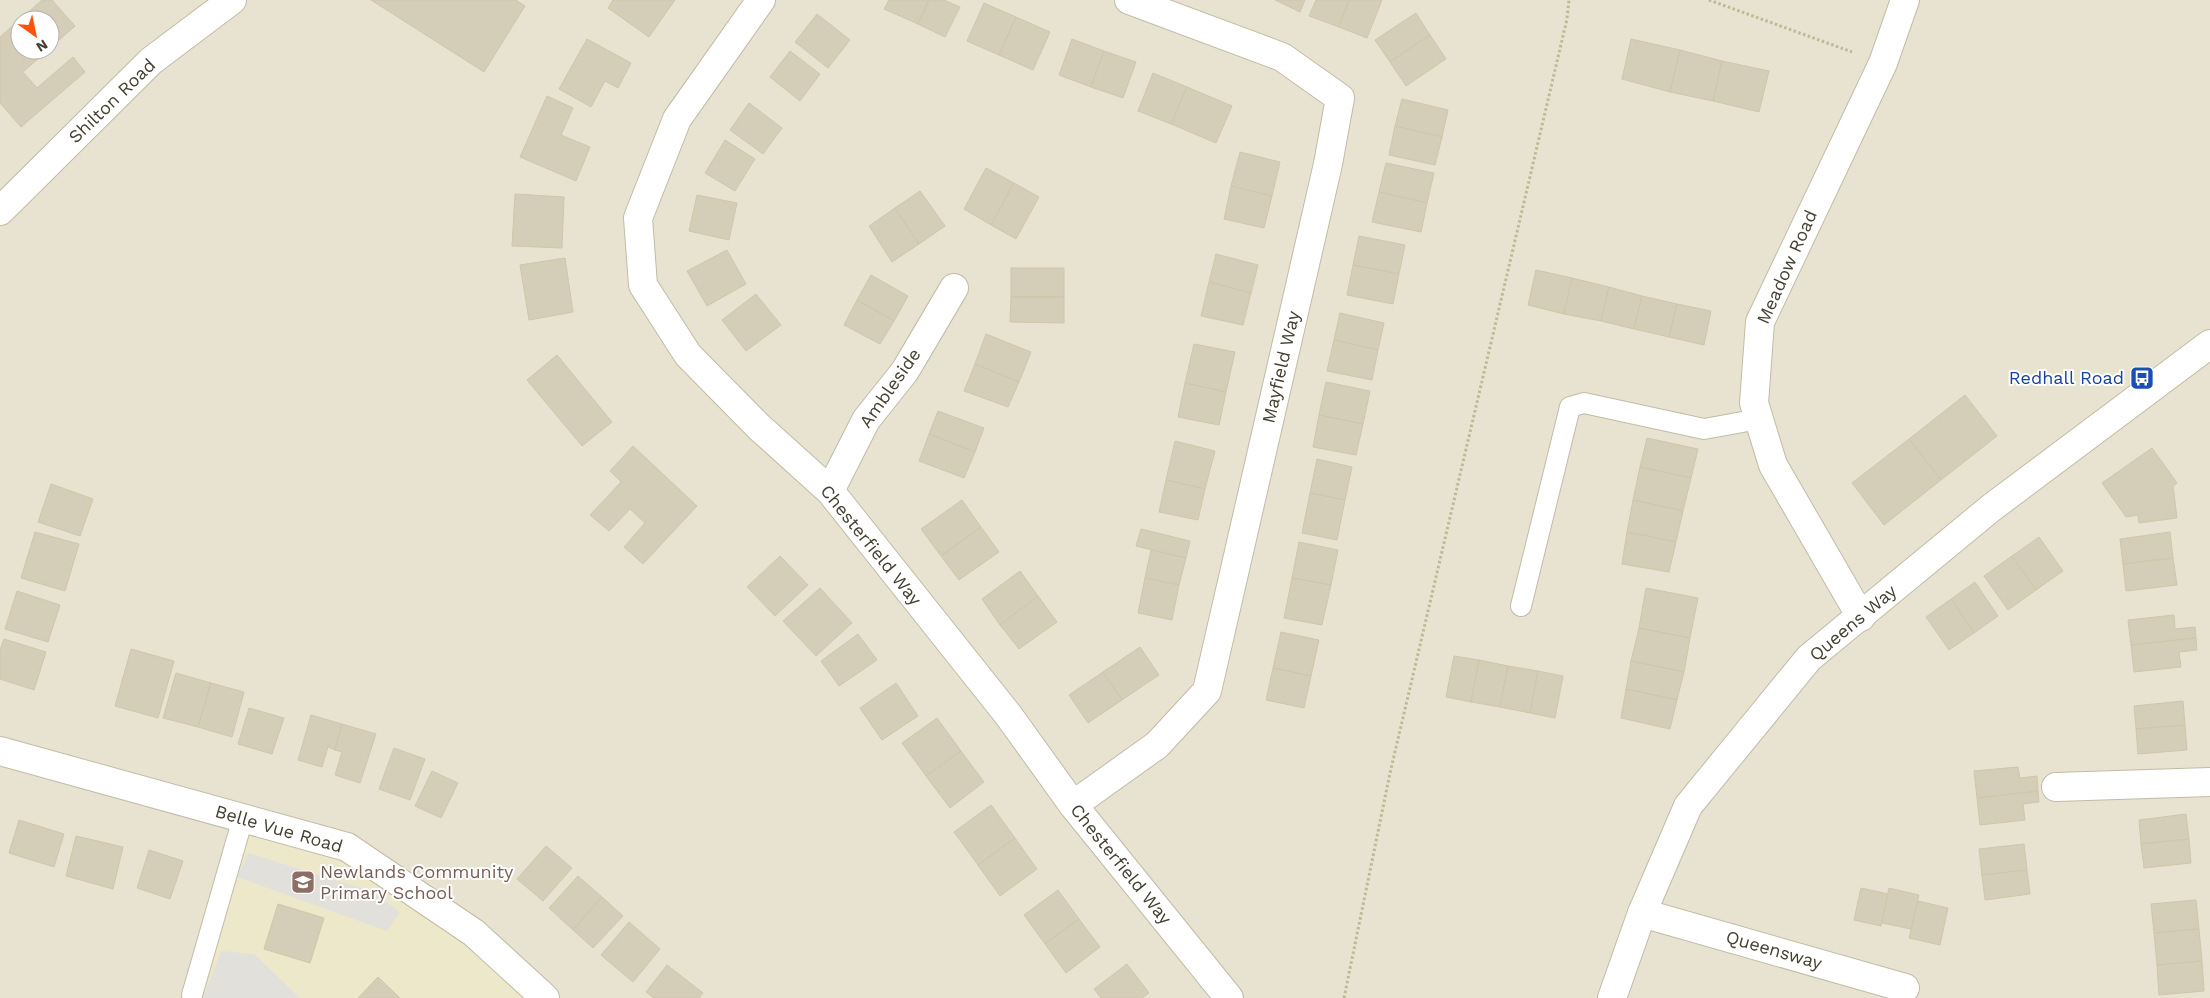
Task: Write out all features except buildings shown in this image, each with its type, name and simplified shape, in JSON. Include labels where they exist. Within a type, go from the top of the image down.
[{"type":"street","name":"Shilton Road","points":[[0,211],[151,61],[232,0]]},
{"type":"street","name":"Chesterfield Way","points":[[761,0],[677,119],[638,218],[643,284],[688,355],[759,427],[830,490],[1009,716],[1073,805],[1229,998]]},
{"type":"street","name":"Mayfield Way","points":[[1073,805],[1156,745],[1207,691],[1328,164],[1340,98],[1282,57],[1129,0]]},
{"type":"street","name":"Meadow Road","points":[[1861,617],[1773,465],[1754,403],[1760,322],[1883,63],[1905,0]]},
{"type":"street","name":"Ambleside","points":[[830,490],[866,420],[905,371],[954,288]]},
{"type":"street","name":"Queens Way","points":[[1612,998],[1642,913],[1688,806],[1809,658],[1991,508],[2210,344]]},
{"type":"street","name":"Belle Vue Road","points":[[0,751],[347,847],[474,933],[545,998]]},
{"type":"street","points":[[2056,788],[2210,782]]},
{"type":"street","name":"Queensway","points":[[1642,913],[1905,988]]},
{"type":"lane","points":[[1521,606],[1570,407],[1584,403],[1704,429],[1759,419]]},
{"type":"lane","points":[[192,995],[243,818]]},
{"type":"path","points":[[1344,998],[1390,772],[1567,19],[1569,0]]},
{"type":"path","points":[[1709,0],[1883,63]]},
{"type":"shaded area","points":[[0,0],[2210,0],[2210,998],[0,998]]},
{"type":"shaded area","name":"Newlands Community Primary School","points":[[243,818],[289,831],[474,933],[543,998],[189,998]]},
{"type":"shaded area","points":[[248,853],[373,892],[400,912],[387,931],[237,877]]},
{"type":"shaded area","points":[[221,951],[254,954],[300,998],[203,998]]},
{"type":"place","name":"Redhall Road","points":[[2142,378]]},
{"type":"place","name":"Newlands Community Primary School","points":[[303,882]]}]
